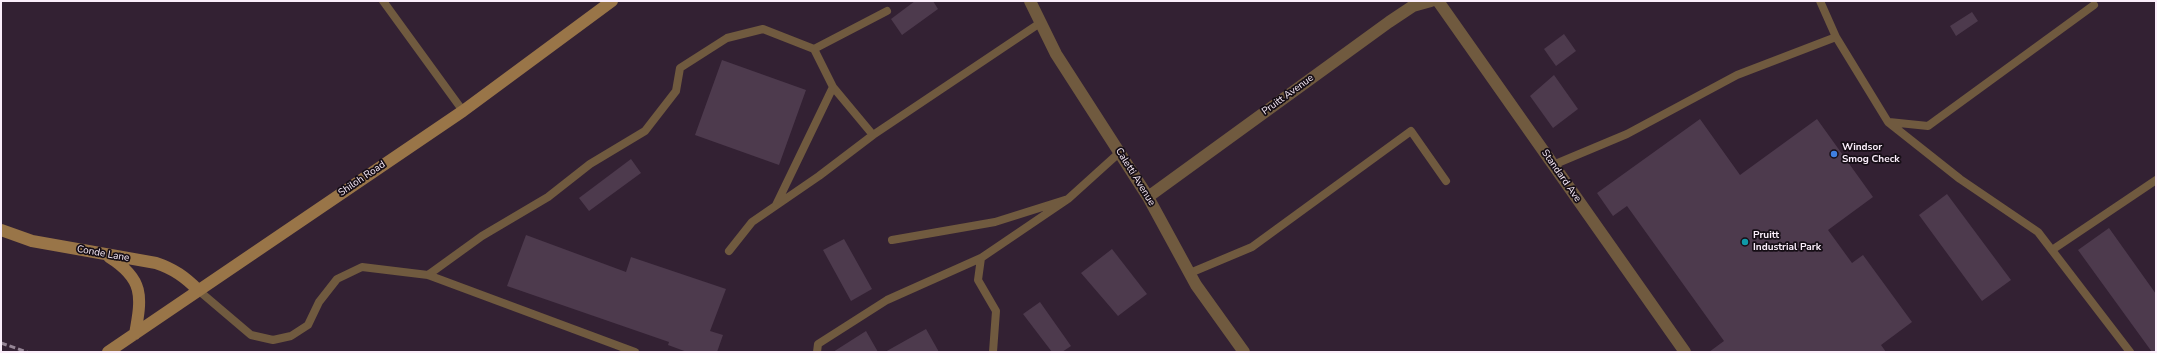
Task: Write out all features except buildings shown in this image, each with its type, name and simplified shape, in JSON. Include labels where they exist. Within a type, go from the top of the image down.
[{"type":"main road","name":"Shiloh Road","points":[[108,352],[463,111],[612,1]]},
{"type":"main road","name":"Conde Lane","points":[[1,230],[32,241],[156,263],[172,269],[184,276],[198,290]]},
{"type":"main road","points":[[104,254],[126,269],[135,281],[140,303],[135,334]]},
{"type":"street","name":"Caletti Avenue","points":[[1030,1],[1056,54],[1148,197],[1190,273],[1244,352]]},
{"type":"street","name":"Pruitt Avenue","points":[[1148,197],[1389,22],[1413,6],[1431,1]]},
{"type":"street","name":"Standard Ave","points":[[1438,1],[1685,352]]},
{"type":"lane","points":[[383,1],[463,111]]},
{"type":"lane","points":[[1820,1],[1836,37],[1888,122],[1960,180],[2038,232],[2130,352]]},
{"type":"lane","points":[[1888,122],[1928,126],[2094,5]]},
{"type":"lane","points":[[814,49],[887,11]]},
{"type":"lane","points":[[729,251],[752,222],[819,176],[872,135],[1040,23]]},
{"type":"lane","points":[[428,275],[482,236],[548,197],[590,164],[645,130],[676,92],[680,68],[727,38],[763,29],[814,49],[833,87],[872,135]]},
{"type":"lane","points":[[1553,165],[1627,134],[1737,75],[1836,37]]},
{"type":"lane","points":[[776,206],[833,87]]},
{"type":"lane","points":[[1190,273],[1252,247],[1411,131],[1446,180]]},
{"type":"lane","points":[[817,352],[818,344],[887,300],[982,258],[1068,199],[1120,152]]},
{"type":"lane","points":[[2052,250],[2156,180]]},
{"type":"lane","points":[[892,240],[995,222],[1068,199]]},
{"type":"lane","points":[[982,258],[978,280],[996,311],[993,352]]},
{"type":"lane","points":[[198,290],[251,335],[273,340],[291,336],[308,325],[319,302],[336,279],[362,267],[428,275],[635,352]]},
{"type":"railway","points":[[1,343],[27,352]]},
{"type":"place","name":"Windsor Smog Check","points":[[1834,154]]},
{"type":"place","name":"Pruitt Industrial Park","points":[[1745,242]]}]
